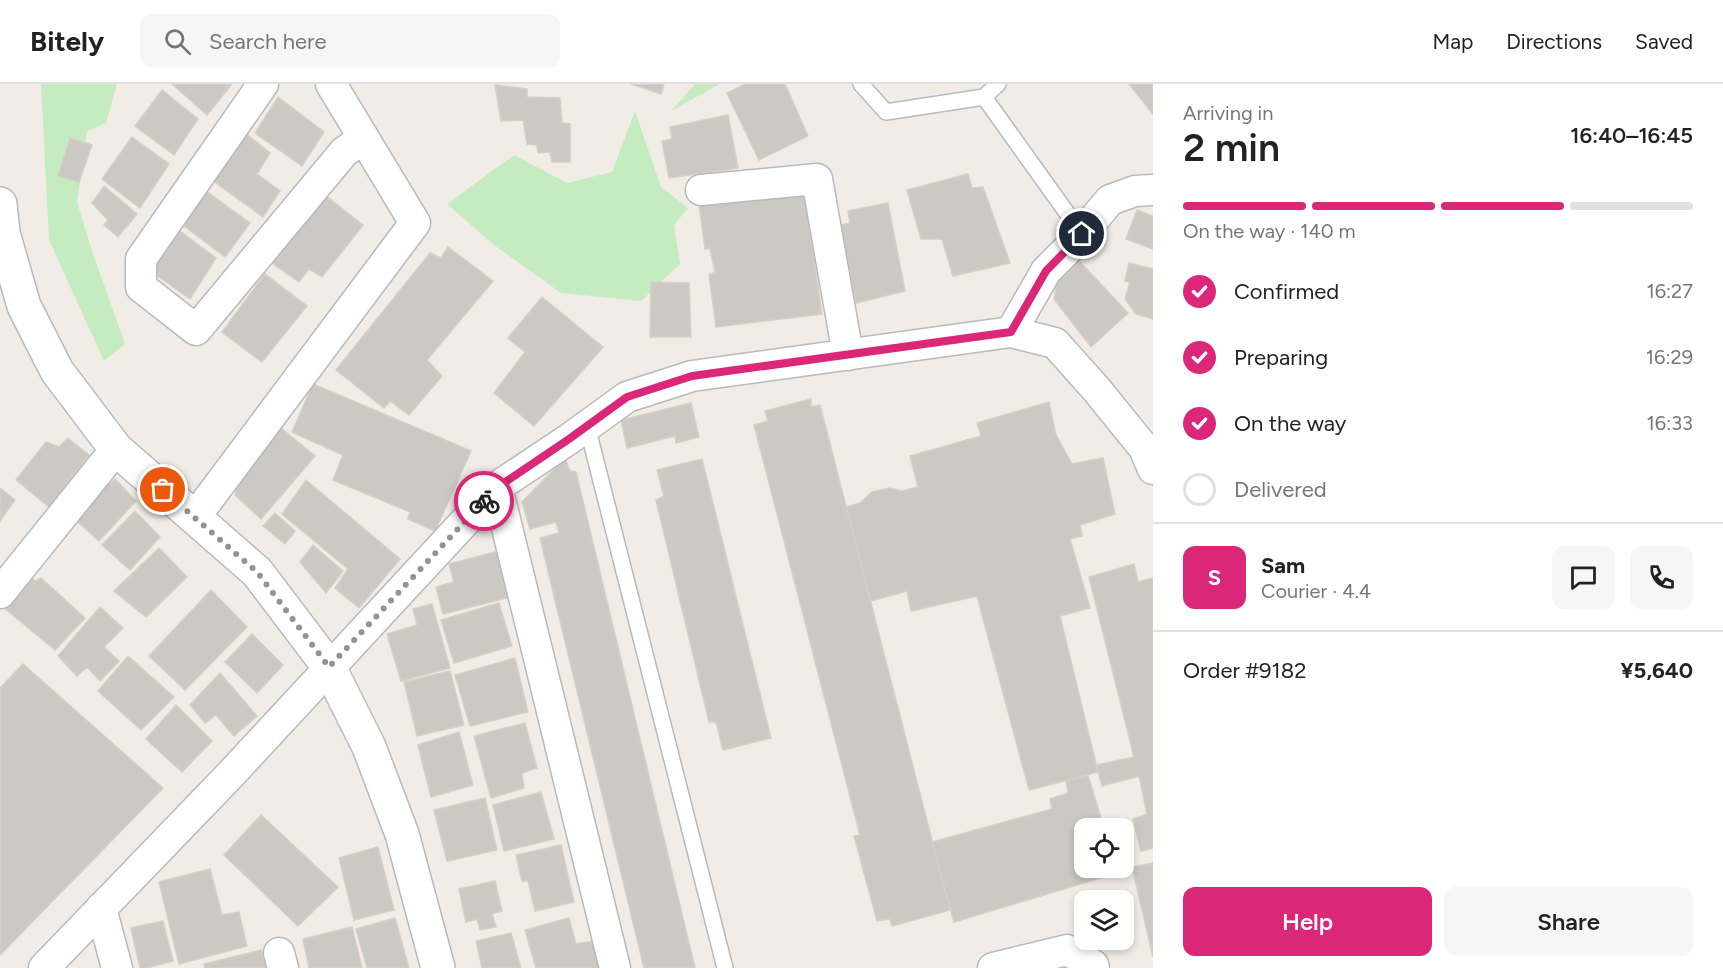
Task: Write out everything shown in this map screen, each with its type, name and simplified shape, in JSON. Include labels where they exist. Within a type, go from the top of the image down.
[{"type":"street","points":[[263,84],[141,259],[141,287],[196,330],[344,152],[364,138]]},
{"type":"street","points":[[195,517],[415,223],[331,84]]},
{"type":"street","points":[[701,190],[817,179],[848,355]]},
{"type":"street","points":[[1011,332],[1046,271],[1082,234],[1110,200],[1135,191],[1153,190]]},
{"type":"street","points":[[0,204],[3,233],[24,306],[57,371],[116,448],[257,572],[329,667],[369,747],[402,834],[438,968]]},
{"type":"street","points":[[44,968],[232,773],[498,487],[627,397],[692,376],[1011,332],[1055,343],[1144,448],[1153,469]]},
{"type":"street","points":[[0,593],[116,448]]},
{"type":"street","points":[[498,487],[615,968]]},
{"type":"street","points":[[101,908],[117,968]]},
{"type":"street","points":[[993,968],[1067,950],[1093,965],[1094,968]]},
{"type":"lane","points":[[861,84],[886,112],[984,97],[998,84]]},
{"type":"lane","points":[[984,97],[1082,234]]},
{"type":"lane","points":[[587,426],[725,968]]},
{"type":"green space","points":[[41,84],[117,84],[106,123],[87,131],[77,202],[125,344],[104,361],[49,240]]},
{"type":"green space","points":[[695,84],[720,84],[671,111]]},
{"type":"green space","points":[[635,111],[661,187],[688,208],[674,225],[680,264],[641,301],[561,293],[494,245],[447,204],[514,155],[567,183],[612,172]]},
{"type":"building","points":[[172,84],[232,84],[207,115]]},
{"type":"building","points":[[631,84],[664,84],[661,94]]},
{"type":"building","points":[[745,84],[785,84],[808,136],[759,160],[727,93]]},
{"type":"building","points":[[1129,84],[1153,84],[1153,114]]},
{"type":"building","points":[[495,85],[527,89],[527,97],[560,98],[562,123],[570,124],[570,162],[552,162],[550,152],[538,153],[537,145],[527,144],[523,120],[501,121]]},
{"type":"building","points":[[162,90],[198,119],[174,155],[135,126]]},
{"type":"building","points":[[278,97],[324,132],[302,166],[255,133]]},
{"type":"building","points":[[728,115],[738,168],[669,178],[662,141],[672,139],[670,127]]},
{"type":"building","points":[[243,131],[270,153],[257,174],[280,191],[263,217],[209,178]]},
{"type":"building","points":[[132,137],[169,164],[140,208],[102,179]]},
{"type":"building","points":[[70,138],[92,145],[79,182],[58,176]]},
{"type":"building","points":[[968,174],[972,188],[983,187],[1010,263],[953,276],[942,239],[921,239],[907,190]]},
{"type":"building","points":[[104,186],[137,214],[118,237],[104,225],[108,220],[92,203]]},
{"type":"building","points":[[804,190],[822,314],[716,327],[709,275],[715,272],[710,248],[705,249],[699,204]]},
{"type":"building","points":[[206,191],[250,223],[225,257],[183,225]]},
{"type":"building","points":[[325,195],[363,225],[322,277],[309,269],[299,282],[272,263]]},
{"type":"building","points":[[888,203],[905,291],[856,303],[840,225],[850,223],[848,211]]},
{"type":"building","points":[[1137,210],[1153,216],[1153,249],[1126,239]]},
{"type":"building","points":[[177,229],[216,258],[190,299],[151,271]]},
{"type":"building","points":[[448,247],[493,281],[427,360],[442,376],[409,415],[390,401],[384,408],[336,370],[430,253],[441,258]]},
{"type":"building","points":[[1080,262],[1128,313],[1091,347],[1054,299],[1057,282]]},
{"type":"building","points":[[1129,263],[1153,269],[1153,319],[1136,314],[1125,299],[1130,282],[1125,281]]},
{"type":"building","points":[[265,274],[307,306],[262,362],[222,332]]},
{"type":"building","points":[[651,282],[689,283],[691,337],[650,337]]},
{"type":"building","points":[[542,297],[603,347],[534,426],[494,393],[525,352],[508,338]]},
{"type":"building","points":[[313,384],[471,451],[435,531],[408,519],[410,512],[333,480],[343,455],[292,432]]},
{"type":"building","points":[[811,399],[811,407],[820,405],[950,910],[892,926],[890,919],[877,921],[854,836],[860,835],[754,425],[768,421],[765,411]]},
{"type":"building","points":[[1049,402],[1056,435],[1072,464],[1103,458],[1115,514],[1080,525],[1082,536],[1070,539],[1090,608],[1060,616],[1098,772],[1029,790],[977,596],[911,611],[907,591],[871,601],[846,507],[860,503],[872,492],[889,488],[902,491],[918,487],[910,456],[981,436],[977,423]]},
{"type":"building","points":[[691,403],[699,437],[676,443],[675,436],[627,448],[621,420]]},
{"type":"building","points":[[275,423],[315,456],[261,519],[235,495],[244,460]]},
{"type":"building","points":[[68,438],[89,455],[49,507],[16,480],[46,442],[59,447]]},
{"type":"building","points":[[565,458],[570,471],[576,472],[695,968],[644,968],[540,538],[559,533],[556,522],[530,529],[522,502]]},
{"type":"building","points":[[702,459],[771,738],[723,750],[716,722],[709,722],[656,500],[664,496],[657,470]]},
{"type":"building","points":[[115,479],[136,501],[99,541],[70,515],[97,483],[110,484]]},
{"type":"building","points":[[306,480],[400,559],[359,608],[335,588],[348,569],[282,514]]},
{"type":"building","points":[[0,488],[15,500],[0,521]]},
{"type":"building","points":[[135,511],[160,537],[130,570],[102,545]]},
{"type":"building","points":[[275,513],[295,531],[285,544],[263,526]]},
{"type":"building","points":[[313,545],[343,571],[326,593],[300,562]]},
{"type":"building","points":[[159,548],[187,577],[146,617],[114,591]]},
{"type":"building","points":[[499,551],[511,597],[443,614],[436,587],[454,582],[449,564]]},
{"type":"building","points":[[1134,564],[1138,582],[1153,578],[1153,848],[1141,851],[1134,819],[1147,814],[1139,776],[1102,786],[1096,765],[1134,757],[1089,577]]},
{"type":"building","points":[[29,578],[36,581],[41,578],[85,618],[55,650],[3,607]]},
{"type":"building","points":[[211,590],[247,627],[185,690],[149,656]]},
{"type":"building","points":[[499,603],[512,646],[454,663],[441,620]]},
{"type":"building","points":[[432,604],[450,668],[401,681],[387,634],[417,625],[413,609]]},
{"type":"building","points":[[100,607],[123,628],[104,647],[119,661],[100,681],[87,667],[77,676],[58,656]]},
{"type":"building","points":[[252,634],[283,665],[257,693],[225,662]]},
{"type":"building","points":[[128,656],[174,697],[141,730],[98,691]]},
{"type":"building","points":[[515,658],[528,712],[470,726],[455,675]]},
{"type":"building","points":[[23,664],[163,788],[0,955],[0,688]]},
{"type":"building","points":[[450,671],[464,725],[417,736],[404,682]]},
{"type":"building","points":[[220,673],[257,716],[234,736],[216,715],[205,723],[190,705]]},
{"type":"building","points":[[176,705],[212,741],[182,772],[146,739]]},
{"type":"building","points":[[525,723],[537,768],[522,773],[524,788],[491,798],[474,736]]},
{"type":"building","points":[[459,732],[473,785],[431,797],[418,745]]},
{"type":"building","points":[[1088,775],[1101,818],[1074,818],[1074,878],[1100,878],[954,922],[932,842],[1052,809],[1050,799],[1068,793],[1066,781]]},
{"type":"building","points":[[541,792],[554,839],[504,851],[493,805]]},
{"type":"building","points":[[485,798],[497,850],[447,861],[434,810]]},
{"type":"building","points":[[261,815],[338,887],[298,926],[224,855]]},
{"type":"building","points":[[561,845],[574,902],[535,911],[528,881],[522,881],[516,855]]},
{"type":"building","points":[[378,847],[394,910],[354,920],[339,858]]},
{"type":"building","points":[[1153,863],[1153,957],[1134,876],[1134,867]]},
{"type":"building","points":[[210,869],[222,915],[239,912],[247,946],[179,964],[159,882]]},
{"type":"building","points":[[495,881],[502,911],[492,914],[496,927],[480,930],[477,919],[466,922],[459,889]]},
{"type":"building","points":[[395,918],[409,968],[367,968],[356,929]]},
{"type":"building","points":[[569,918],[576,944],[594,941],[600,968],[536,968],[525,930]]},
{"type":"building","points":[[163,921],[173,961],[140,968],[131,928]]},
{"type":"building","points":[[352,927],[362,968],[309,968],[303,939]]},
{"type":"building","points":[[511,933],[521,968],[482,968],[476,941]]},
{"type":"building","points":[[261,950],[266,968],[205,968],[204,964]]},
{"type":"way so far","points":[[163,490],[257,572],[329,667],[484,501]]},
{"type":"route","points":[[484,501],[498,487],[627,397],[648,390],[692,376],[1011,332],[1046,271],[1082,234]]}]
